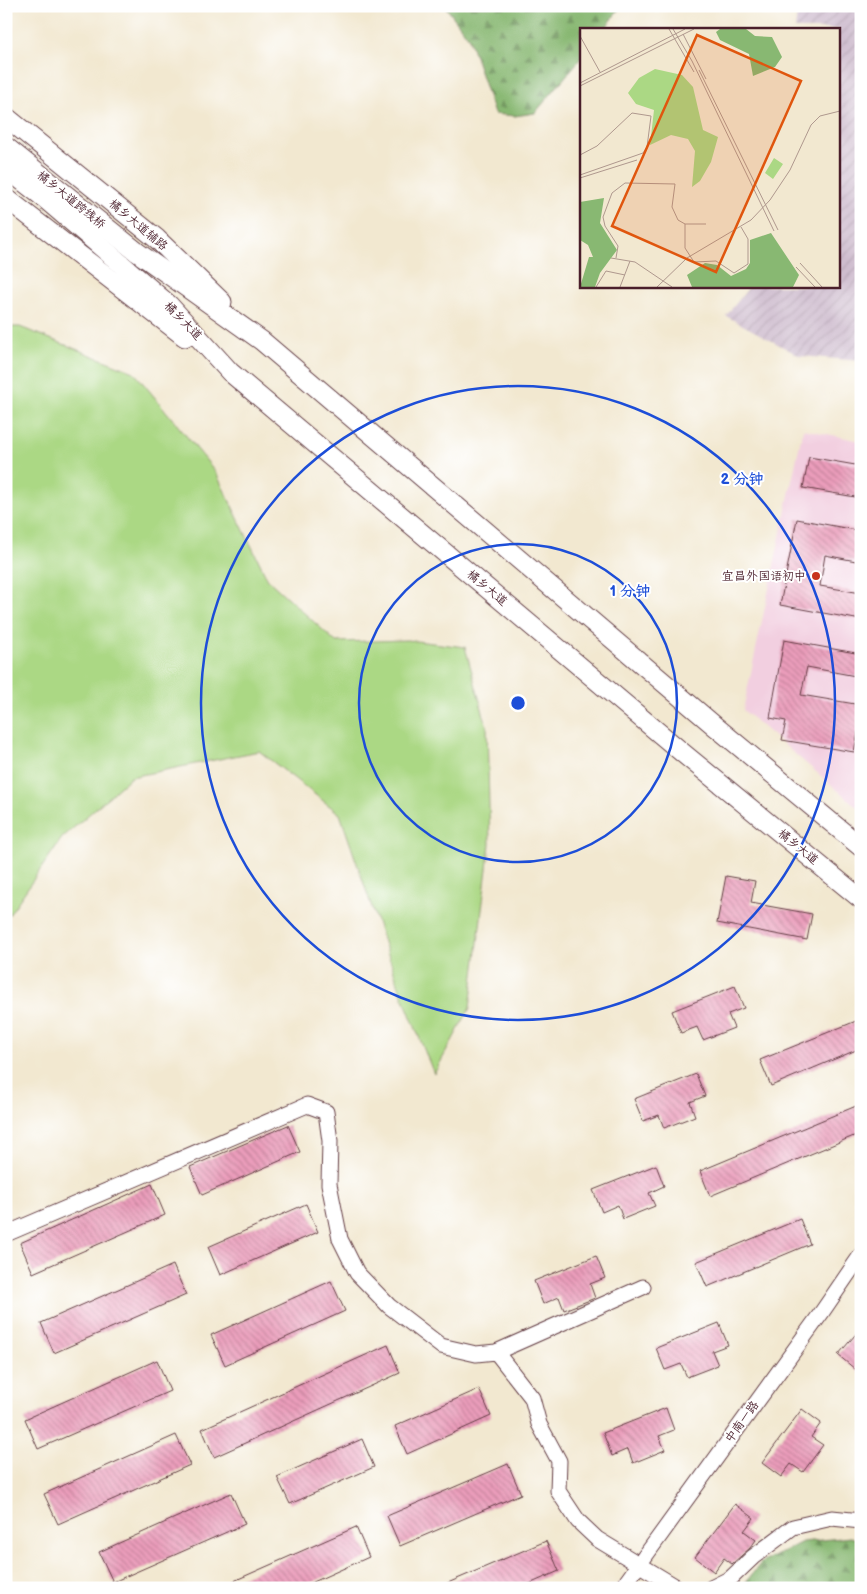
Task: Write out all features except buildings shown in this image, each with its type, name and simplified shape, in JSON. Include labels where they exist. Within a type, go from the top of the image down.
[{"type":"main road","name":"橘乡大道辅路","points":[[6,117],[157,239],[262,341]]},
{"type":"main road","name":"橘乡大道跨线桥","points":[[6,147],[137,252]]},
{"type":"main road","name":"橘乡大道跨线桥","points":[[6,168],[43,197],[123,266]]},
{"type":"main road","points":[[6,198],[230,372]]},
{"type":"main road","name":"橘乡大道","points":[[137,252],[262,341],[716,727],[861,847]]},
{"type":"main road","name":"橘乡大道","points":[[123,266],[169,305],[230,372],[684,754],[861,899]]},
{"type":"street","points":[[6,1234],[307,1105],[326,1112],[330,1141],[329,1184],[340,1239],[357,1272],[389,1306],[440,1346],[476,1354],[496,1352],[643,1287]]},
{"type":"street","name":"中南一路","points":[[622,1588],[822,1312],[861,1255]]},
{"type":"street","points":[[496,1352],[532,1398],[539,1424],[559,1462],[558,1491],[578,1521],[597,1539],[678,1588]]},
{"type":"street","points":[[711,1588],[731,1578],[753,1557],[793,1527],[832,1518],[861,1521]]},
{"type":"shaded area","points":[[798,6],[861,6],[861,361],[800,356],[726,316],[748,288],[840,288],[840,28],[795,28]]},
{"type":"shaded area","name":"宜昌外国语初中","points":[[803,429],[861,441],[861,810],[743,710]]},
{"type":"green space","points":[[445,6],[621,6],[606,28],[580,28],[580,59],[535,113],[515,116],[494,114],[469,38]]},
{"type":"green space","points":[[6,327],[20,327],[134,372],[215,471],[268,580],[336,642],[408,640],[465,647],[487,727],[490,844],[470,1008],[434,1074],[401,992],[340,814],[259,751],[131,777],[62,838],[9,915],[6,904]]},
{"type":"green space","points":[[850,1537],[861,1540],[861,1588],[741,1588],[761,1563],[802,1542]]},
{"type":"place","name":"宜昌外国语初中","points":[[816,576]]}]
